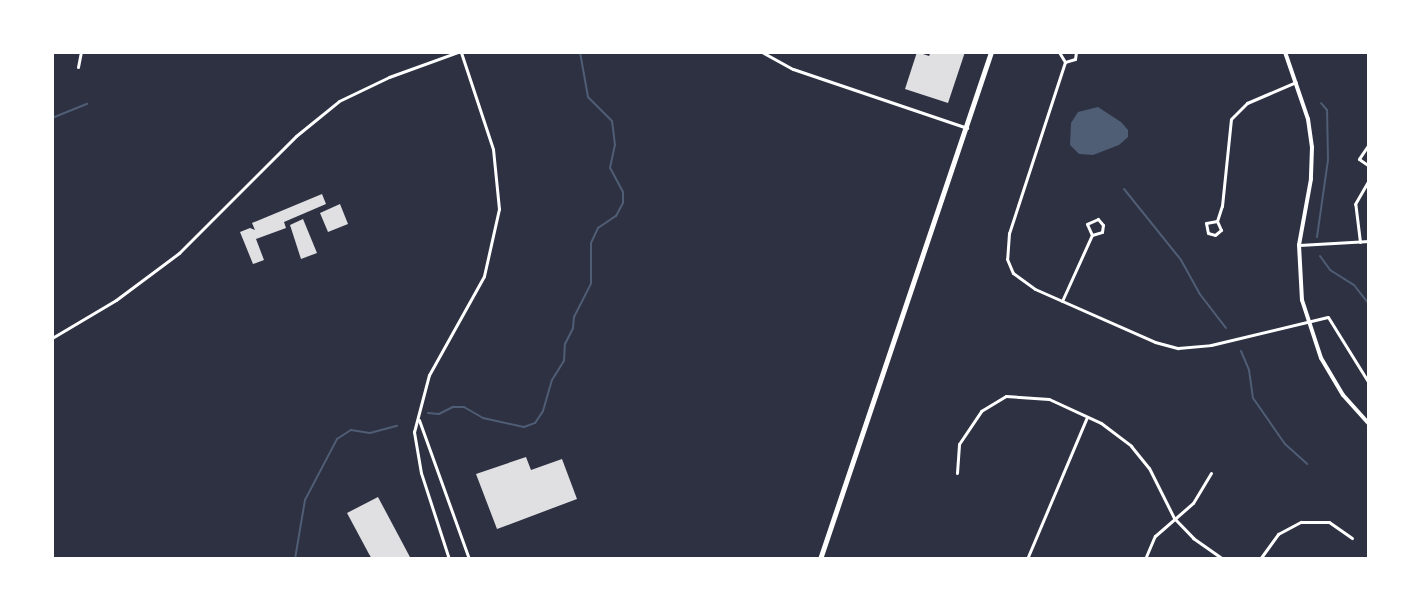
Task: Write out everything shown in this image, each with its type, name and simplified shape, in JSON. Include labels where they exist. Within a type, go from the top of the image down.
[{"type":"main road","points":[[820,559],[991,52]]},
{"type":"street","points":[[78,67],[81,52]]},
{"type":"street","points":[[52,338],[116,300],[179,253],[296,136],[339,101],[389,77],[460,52],[493,149],[499,193],[497,230],[484,276],[429,375],[414,432],[417,457],[449,559]]},
{"type":"street","points":[[762,52],[793,69],[967,128]]},
{"type":"street","points":[[1059,52],[1065,62],[1006,243],[1013,273],[1026,284],[1062,301],[1155,342],[1178,348],[1211,345],[1320,317],[1332,320],[1369,383]]},
{"type":"street","points":[[1065,62],[1075,59],[1076,52]]},
{"type":"street","points":[[1285,52],[1308,119],[1312,147],[1311,179],[1299,245],[1300,281],[1307,320],[1331,377],[1368,422]]},
{"type":"street","points":[[1217,221],[1222,206],[1231,119],[1247,103],[1296,82]]},
{"type":"street","points":[[1369,144],[1359,159],[1369,166]]},
{"type":"street","points":[[1360,242],[1355,204],[1369,180]]},
{"type":"street","points":[[1062,301],[1092,235],[1102,232],[1103,225],[1098,219],[1087,224],[1092,235]]},
{"type":"street","points":[[1299,245],[1369,241]]},
{"type":"street","points":[[957,473],[957,453],[967,427],[981,411],[997,400],[1018,395],[1039,396],[1111,429],[1140,456],[1174,518],[1193,538],[1223,559]]},
{"type":"street","points":[[418,417],[423,439],[469,559]]},
{"type":"street","points":[[1027,559],[1087,417]]},
{"type":"street","points":[[1145,559],[1155,536],[1193,503],[1211,473]]},
{"type":"street","points":[[1260,559],[1278,534],[1301,522],[1329,522],[1352,538]]},
{"type":"water","points":[[1098,107],[1121,122],[1128,130],[1128,137],[1119,145],[1093,155],[1079,154],[1070,145],[1071,123],[1078,112]]},
{"type":"building","points":[[917,52],[929,56],[931,52],[965,52],[948,103],[905,89]]},
{"type":"building","points":[[322,194],[326,204],[284,222],[286,228],[256,239],[264,260],[253,264],[240,232],[250,228],[255,230],[252,223]]},
{"type":"building","points":[[340,204],[348,224],[328,232],[320,213]]},
{"type":"building","points":[[303,219],[317,253],[301,259],[290,225]]},
{"type":"building","points":[[526,457],[531,470],[562,459],[577,499],[497,529],[476,474]]},
{"type":"building","points":[[378,497],[411,559],[372,559],[347,513]]},
{"type":"waterway","points":[[428,413],[439,414],[453,407],[464,407],[483,418],[524,427],[535,423],[543,411],[552,380],[564,361],[565,344],[573,328],[574,317],[591,283],[591,243],[598,228],[616,216],[623,203],[623,192],[610,168],[615,145],[612,121],[588,97],[580,52]]},
{"type":"waterway","points":[[1317,237],[1328,160],[1327,110],[1321,103]]},
{"type":"waterway","points":[[52,118],[87,104]]},
{"type":"waterway","points":[[1124,189],[1181,260],[1199,293],[1226,328]]},
{"type":"waterway","points":[[1320,256],[1330,270],[1354,285],[1369,304]]},
{"type":"waterway","points":[[1241,351],[1249,370],[1253,398],[1285,444],[1307,464]]},
{"type":"waterway","points":[[295,559],[305,500],[337,439],[351,430],[370,433],[397,426]]}]
